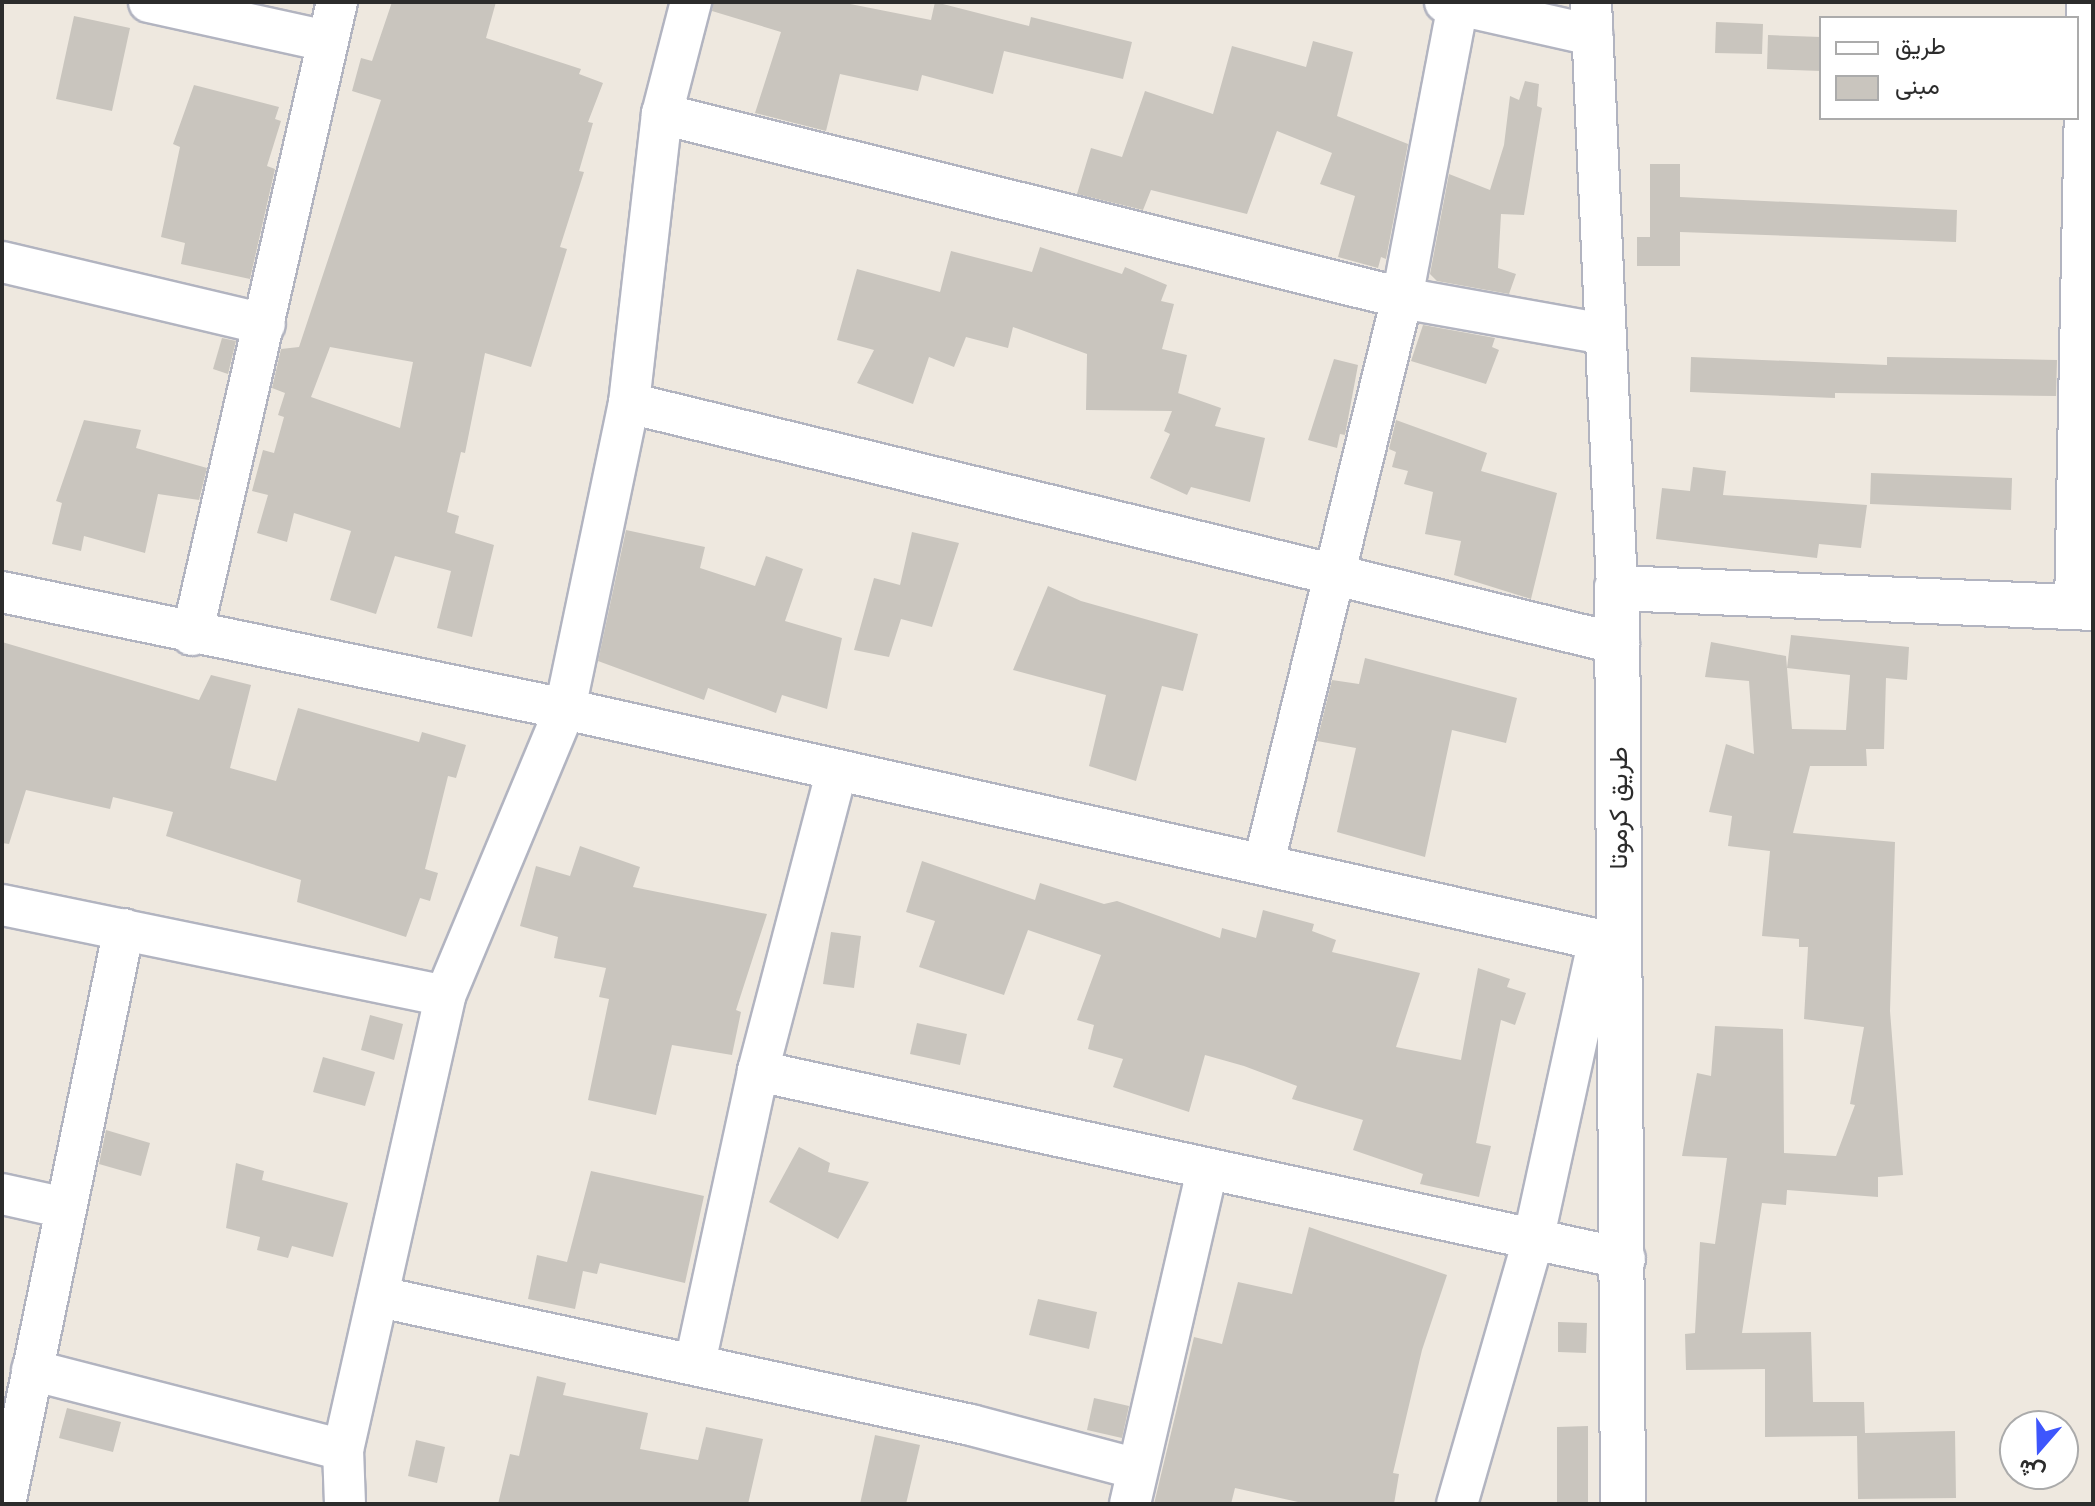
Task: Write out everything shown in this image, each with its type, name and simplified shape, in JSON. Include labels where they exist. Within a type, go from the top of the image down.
[{"type":"main road","points":[[1617,588],[2084,608]]},
{"type":"main road","name":"طريق كرموتا","points":[[1617,588],[1619,644],[1608,941],[1625,1259],[1623,1504]]},
{"type":"street","points":[[149,2],[327,41]]},
{"type":"street","points":[[192,635],[337,2]]},
{"type":"street","points":[[345,1504],[343,1450],[380,1297],[445,996],[565,709],[629,403],[662,114],[691,2]]},
{"type":"street","points":[[2084,608],[2088,323],[2087,2]]},
{"type":"street","points":[[1264,862],[1330,576],[1402,298],[1451,3],[1592,18],[1617,588]]},
{"type":"street","points":[[662,114],[1402,298],[1605,334]]},
{"type":"street","points":[[2,262],[265,324]]},
{"type":"street","points":[[629,403],[1619,644]]},
{"type":"street","points":[[2,592],[192,635],[565,709],[1264,862],[1608,941],[1533,1241],[1457,1504]]},
{"type":"street","points":[[695,1363],[758,1071],[837,770]]},
{"type":"street","points":[[2,905],[445,996]]},
{"type":"street","points":[[6,1486],[124,929]]},
{"type":"street","points":[[758,1071],[1625,1259]]},
{"type":"street","points":[[380,1297],[695,1363],[1133,1486],[1207,1170]]},
{"type":"street","points":[[2,1194],[65,1208]]},
{"type":"street","points":[[32,1370],[343,1450]]},
{"type":"building","points":[[392,2],[496,2],[486,38],[581,69],[579,74],[603,83],[588,122],[593,123],[579,171],[584,172],[560,247],[567,249],[531,367],[485,353],[465,453],[461,452],[447,512],[459,516],[455,533],[494,545],[472,637],[437,628],[451,571],[395,556],[376,614],[330,600],[351,531],[294,513],[287,542],[257,533],[268,495],[252,491],[263,450],[274,453],[284,417],[278,415],[285,393],[272,388],[281,349],[299,347],[381,100],[352,91],[361,58],[372,61]],"holes":[[[330,347],[413,362],[400,428],[311,397]]]},
{"type":"building","points":[[713,2],[840,2],[931,20],[935,2],[1029,26],[1031,17],[1132,42],[1123,79],[1004,51],[993,94],[922,75],[918,91],[840,74],[826,131],[755,113],[781,32],[712,11]]},
{"type":"building","points":[[74,16],[130,28],[112,111],[56,99]]},
{"type":"building","points":[[1716,22],[1763,24],[1762,54],[1715,53]]},
{"type":"building","points":[[1768,35],[1819,37],[1819,71],[1767,69]]},
{"type":"building","points":[[1313,41],[1353,52],[1337,116],[1408,144],[1386,259],[1381,257],[1378,268],[1338,257],[1355,196],[1320,184],[1332,153],[1277,131],[1247,214],[1151,190],[1143,210],[1077,194],[1091,148],[1122,157],[1145,91],[1213,114],[1232,46],[1306,67]]},
{"type":"building","points":[[1525,81],[1539,84],[1537,106],[1542,108],[1524,215],[1501,214],[1498,268],[1516,274],[1509,294],[1437,281],[1430,274],[1449,174],[1490,190],[1504,145],[1510,96],[1519,100]]},
{"type":"building","points":[[194,85],[279,107],[275,119],[281,121],[267,166],[275,169],[250,279],[181,264],[185,243],[161,237],[180,147],[173,144]]},
{"type":"building","points":[[1650,164],[1680,164],[1680,197],[1957,210],[1956,242],[1680,232],[1680,266],[1637,266],[1637,237],[1650,237]]},
{"type":"building","points":[[1040,247],[1122,274],[1125,267],[1167,285],[1161,301],[1174,304],[1162,349],[1187,355],[1178,393],[1221,408],[1215,426],[1265,438],[1250,502],[1191,487],[1187,495],[1150,478],[1170,434],[1164,431],[1172,411],[1086,410],[1087,354],[1013,327],[1008,348],[966,337],[954,367],[929,357],[913,404],[857,383],[874,350],[837,340],[857,269],[940,292],[951,251],[1032,272]]},
{"type":"building","points":[[1423,325],[1495,338],[1492,347],[1499,350],[1486,384],[1411,361]]},
{"type":"building","points":[[222,338],[236,341],[228,374],[213,369]]},
{"type":"building","points":[[1691,357],[1887,365],[1887,357],[2057,360],[2056,396],[1835,393],[1835,398],[1690,392]]},
{"type":"building","points":[[1334,359],[1358,365],[1345,435],[1340,434],[1337,448],[1308,440]]},
{"type":"building","points":[[84,420],[141,430],[136,448],[207,468],[199,500],[158,494],[145,553],[84,536],[81,551],[52,544],[62,503],[56,501]]},
{"type":"building","points":[[1396,420],[1487,453],[1481,471],[1557,493],[1531,599],[1454,575],[1461,541],[1425,534],[1433,492],[1404,484],[1408,471],[1392,467],[1396,452],[1389,449]]},
{"type":"building","points":[[1693,467],[1726,471],[1723,495],[1867,505],[1861,548],[1819,544],[1817,558],[1656,539],[1662,488],[1690,491]]},
{"type":"building","points":[[1871,473],[2012,478],[2011,510],[1870,504]]},
{"type":"building","points":[[626,530],[705,547],[700,568],[755,586],[766,556],[803,569],[785,621],[842,638],[827,709],[782,695],[776,713],[708,688],[704,700],[598,661]]},
{"type":"building","points":[[912,532],[959,543],[932,627],[901,619],[889,657],[854,650],[874,578],[900,585]]},
{"type":"building","points":[[1048,586],[1081,601],[1198,634],[1183,691],[1162,686],[1136,781],[1089,766],[1106,695],[1013,670]]},
{"type":"building","points":[[1791,635],[1909,647],[1907,680],[1886,678],[1884,749],[1866,749],[1867,766],[1810,766],[1793,833],[1895,842],[1890,1011],[1903,1175],[1878,1177],[1878,1197],[1787,1190],[1786,1205],[1762,1203],[1742,1333],[1811,1332],[1813,1402],[1864,1402],[1865,1433],[1955,1431],[1956,1498],[1858,1499],[1857,1436],[1765,1437],[1765,1369],[1686,1370],[1685,1334],[1695,1333],[1700,1242],[1715,1244],[1727,1158],[1682,1156],[1697,1073],[1711,1076],[1715,1026],[1783,1029],[1784,1153],[1836,1156],[1855,1105],[1850,1104],[1864,1027],[1804,1019],[1808,947],[1799,947],[1799,939],[1762,936],[1770,851],[1728,846],[1732,816],[1709,812],[1726,744],[1754,754],[1749,681],[1705,677],[1711,642],[1786,656],[1792,729],[1846,730],[1850,675],[1787,668]]},
{"type":"building","points":[[2,642],[199,700],[211,675],[251,685],[230,768],[276,781],[298,708],[419,742],[422,732],[466,745],[456,778],[448,776],[425,869],[438,873],[430,901],[420,898],[406,937],[297,902],[301,880],[166,836],[173,812],[113,797],[110,809],[26,790],[9,844],[2,843]]},
{"type":"building","points":[[1365,658],[1517,698],[1506,743],[1452,730],[1425,857],[1337,832],[1356,748],[1317,741],[1332,680],[1359,684]]},
{"type":"building","points":[[580,846],[640,867],[633,887],[767,914],[736,1010],[741,1012],[732,1055],[672,1045],[656,1115],[588,1100],[609,999],[599,997],[606,968],[554,958],[558,937],[520,926],[536,866],[570,876]]},
{"type":"building","points":[[922,861],[1035,900],[1040,883],[1104,904],[1117,901],[1220,938],[1222,928],[1256,938],[1263,910],[1314,924],[1312,931],[1336,940],[1332,952],[1420,973],[1396,1047],[1461,1060],[1478,968],[1510,979],[1507,987],[1526,993],[1515,1025],[1501,1020],[1476,1143],[1491,1146],[1479,1197],[1420,1184],[1423,1174],[1353,1150],[1363,1120],[1292,1099],[1297,1086],[1244,1066],[1205,1055],[1189,1112],[1113,1087],[1123,1059],[1088,1049],[1094,1025],[1077,1020],[1101,955],[1028,930],[1004,995],[919,967],[935,921],[906,912]]},
{"type":"building","points":[[831,932],[861,936],[854,988],[823,984]]},
{"type":"building","points":[[370,1015],[403,1024],[394,1060],[361,1050]]},
{"type":"building","points":[[917,1023],[967,1034],[960,1065],[910,1054]]},
{"type":"building","points":[[323,1057],[375,1072],[365,1106],[313,1092]]},
{"type":"building","points":[[106,1130],[150,1143],[141,1176],[99,1164]]},
{"type":"building","points":[[799,1147],[830,1163],[828,1172],[869,1182],[838,1239],[769,1202]]},
{"type":"building","points":[[236,1163],[264,1171],[262,1180],[348,1203],[333,1257],[292,1246],[288,1258],[257,1250],[260,1237],[226,1228]]},
{"type":"building","points":[[591,1171],[704,1196],[685,1283],[600,1263],[597,1274],[583,1271],[575,1309],[528,1299],[537,1255],[567,1262]]},
{"type":"building","points":[[1309,1227],[1447,1275],[1422,1350],[1393,1473],[1399,1474],[1394,1504],[1307,1504],[1235,1488],[1231,1504],[1154,1504],[1194,1337],[1222,1344],[1238,1282],[1292,1294]]},
{"type":"building","points":[[1038,1299],[1097,1312],[1089,1349],[1029,1335]]},
{"type":"building","points":[[1558,1322],[1587,1323],[1586,1353],[1558,1352]]},
{"type":"building","points":[[537,1376],[566,1383],[563,1395],[648,1413],[640,1449],[698,1460],[706,1427],[763,1439],[748,1504],[498,1504],[510,1454],[519,1456]]},
{"type":"building","points":[[1094,1398],[1129,1406],[1122,1438],[1087,1430]]},
{"type":"building","points":[[67,1408],[121,1422],[113,1452],[59,1438]]},
{"type":"building","points":[[1588,1426],[1588,1504],[1557,1504],[1557,1427]]},
{"type":"building","points":[[875,1435],[920,1445],[906,1504],[860,1504]]},
{"type":"building","points":[[416,1440],[445,1447],[437,1483],[408,1476]]}]
